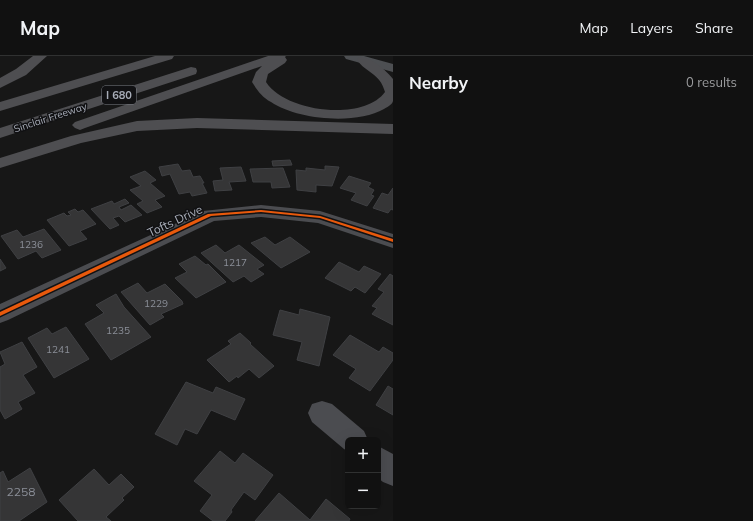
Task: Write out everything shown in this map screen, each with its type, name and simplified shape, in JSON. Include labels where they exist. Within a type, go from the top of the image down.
[{"type":"highway","points":[[0,84],[21,72],[41,56]]},
{"type":"highway","points":[[30,85],[128,56]]},
{"type":"highway","name":"Sinclair Freeway","points":[[0,107],[168,56]]},
{"type":"highway","points":[[0,153],[280,56]]},
{"type":"highway","points":[[289,56],[262,72],[259,82],[266,92],[280,101],[300,109],[323,113],[348,113],[369,110],[384,102],[392,92],[390,82],[383,74],[356,58]]},
{"type":"highway","name":"Sinclair Freeway","points":[[0,133],[200,68]]},
{"type":"highway","points":[[0,93],[15,89]]},
{"type":"highway","points":[[0,163],[84,137],[137,126],[197,123],[393,129]]},
{"type":"main road","points":[[356,58],[393,68]]},
{"type":"street","name":"Tofts Drive","points":[[0,314],[210,215],[262,212],[320,217],[393,241]]},
{"type":"street","points":[[322,413],[350,437]]},
{"type":"street","points":[[381,462],[393,472]]},
{"type":"building","points":[[290,160],[292,165],[273,166],[272,161]]},
{"type":"building","points":[[178,164],[182,171],[190,170],[193,177],[200,176],[207,193],[192,196],[190,192],[179,194],[170,174],[162,176],[159,167]]},
{"type":"building","points":[[325,166],[339,167],[332,186],[316,185],[316,192],[297,190],[296,170],[306,171],[306,168],[325,170]]},
{"type":"building","points":[[241,167],[246,181],[229,182],[232,190],[215,191],[213,181],[223,180],[220,168]]},
{"type":"building","points":[[283,168],[290,187],[272,188],[271,182],[253,182],[250,169]]},
{"type":"building","points":[[145,171],[156,180],[150,183],[165,196],[155,200],[162,207],[147,213],[137,204],[143,201],[130,190],[141,186],[130,177]]},
{"type":"building","points":[[349,176],[371,183],[368,187],[374,190],[371,195],[374,196],[367,206],[351,200],[356,193],[340,188]]},
{"type":"building","points":[[393,188],[393,210],[391,209],[388,213],[373,208],[382,193],[388,195]]},
{"type":"building","points":[[125,199],[129,203],[119,207],[121,210],[131,205],[142,215],[125,222],[119,216],[113,218],[119,225],[110,229],[91,209],[112,201],[114,204]]},
{"type":"building","points":[[75,209],[78,212],[83,210],[96,224],[80,231],[87,239],[69,246],[47,220],[64,213],[67,216],[71,215],[68,212]]},
{"type":"building","points":[[44,229],[61,250],[42,258],[36,251],[18,259],[1,236],[17,230],[23,237]]},
{"type":"building","points":[[265,237],[275,245],[290,237],[310,252],[281,268],[251,243]]},
{"type":"building","points":[[216,245],[225,253],[239,245],[264,265],[257,269],[264,274],[251,282],[244,276],[233,282],[201,253]]},
{"type":"building","points":[[195,256],[206,265],[208,264],[226,282],[196,298],[175,278],[187,272],[179,264]]},
{"type":"building","points":[[0,259],[6,268],[0,271]]},
{"type":"building","points":[[339,262],[359,272],[364,266],[381,274],[365,293],[355,287],[351,291],[325,278]]},
{"type":"building","points":[[390,274],[393,276],[393,325],[372,314],[377,308],[372,306],[384,292],[378,289]]},
{"type":"building","points":[[138,283],[147,293],[165,284],[182,301],[183,304],[161,314],[164,317],[150,325],[121,292]]},
{"type":"building","points":[[116,294],[124,307],[151,337],[111,360],[85,324],[104,313],[96,305]]},
{"type":"building","points":[[300,309],[330,317],[319,366],[297,360],[302,342],[273,335],[280,310],[299,315]]},
{"type":"building","points":[[66,327],[89,359],[54,378],[28,338],[47,328],[52,334]]},
{"type":"building","points":[[240,333],[274,366],[259,378],[249,369],[238,378],[237,376],[229,382],[207,360],[231,344],[228,341]]},
{"type":"building","points":[[350,335],[379,352],[383,347],[393,353],[393,360],[370,391],[349,378],[356,369],[333,355]]},
{"type":"building","points":[[22,342],[37,367],[23,375],[35,393],[18,402],[22,409],[5,419],[0,410],[0,367],[5,364],[0,352]]},
{"type":"building","points":[[186,382],[213,393],[216,387],[245,399],[235,420],[211,410],[197,434],[185,429],[177,445],[155,434]]},
{"type":"building","points":[[388,386],[393,389],[393,415],[376,405]]},
{"type":"building","points":[[220,451],[235,463],[243,453],[273,475],[255,500],[244,492],[225,521],[213,521],[200,511],[212,495],[194,481]]},
{"type":"building","points":[[30,468],[47,502],[19,521],[0,521],[0,473],[3,471],[8,482]]},
{"type":"building","points":[[94,469],[109,485],[121,474],[134,487],[122,498],[124,500],[106,517],[111,521],[78,521],[59,500]]},
{"type":"building","points":[[279,493],[310,520],[326,499],[350,519],[349,521],[255,521]]},
{"type":"cycle path","points":[[0,314],[210,215],[261,211],[320,217],[393,241]]}]
